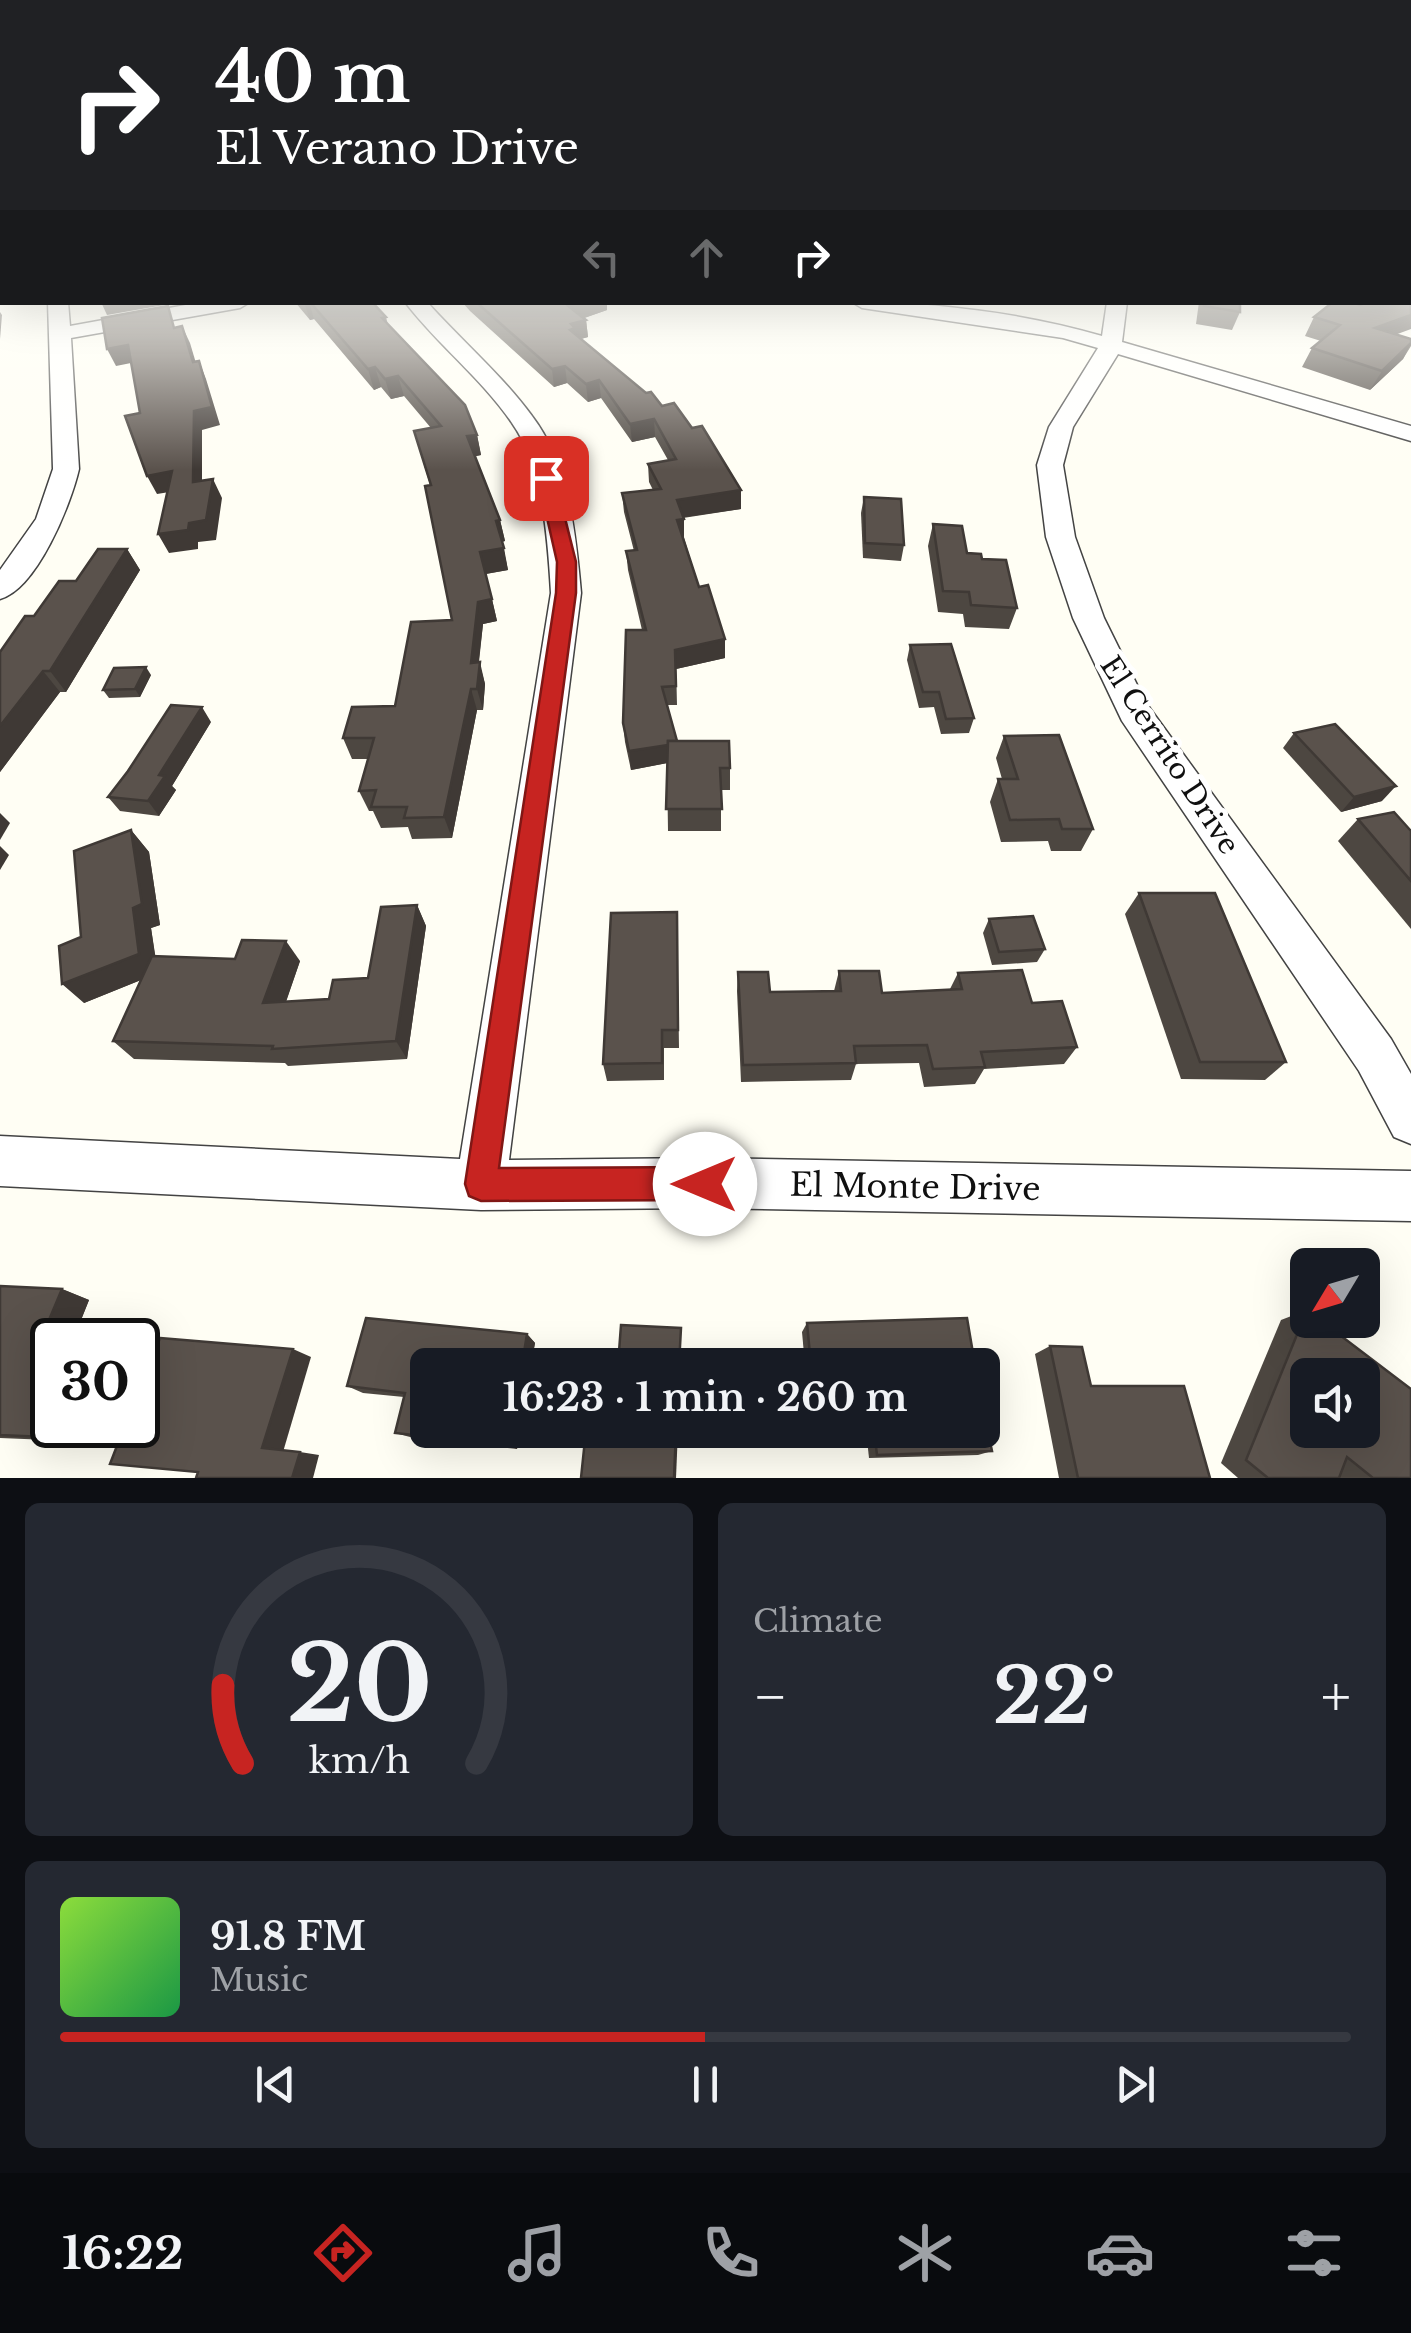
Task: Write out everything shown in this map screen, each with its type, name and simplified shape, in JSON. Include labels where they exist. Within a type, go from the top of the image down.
[{"type":"street","points":[[0,589],[26,559],[61,495],[66,469],[58,334],[70,332]]},
{"type":"street","points":[[443,332],[524,420],[539,450],[567,562],[566,593],[481,1184]]},
{"type":"street","points":[[1060,332],[1112,343],[1411,434]]},
{"type":"street","name":"El Cerrito Drive","points":[[1113,332],[1112,343],[1054,441],[1048,470],[1052,503],[1093,632],[1111,674],[1134,712],[1375,1056],[1411,1120]]},
{"type":"street","name":"El Monte Drive","points":[[0,1161],[481,1184],[725,1184],[1411,1196]]},
{"type":"building","points":[[104,332],[184,332],[193,362],[199,361],[212,407],[194,411],[193,482],[213,479],[206,520],[189,523],[188,530],[158,534],[172,471],[147,476],[125,416],[140,413],[128,345],[107,349]]},
{"type":"building","points":[[336,332],[395,332],[465,405],[477,435],[467,436],[500,520],[496,521],[504,548],[480,552],[492,599],[478,602],[471,663],[480,662],[477,689],[471,689],[444,817],[404,818],[407,807],[371,807],[376,790],[359,791],[374,738],[343,738],[352,707],[395,706],[411,622],[452,620],[425,486],[431,485],[414,431],[441,426],[398,376],[385,379],[375,367],[368,369]]},
{"type":"building","points":[[510,332],[572,332],[646,393],[651,392],[662,406],[674,403],[692,428],[702,426],[741,490],[677,500],[684,519],[677,520],[699,587],[708,585],[725,639],[675,650],[676,686],[662,687],[677,741],[668,741],[668,745],[629,751],[623,723],[626,630],[646,630],[626,551],[637,550],[622,493],[661,489],[648,464],[676,459],[654,419],[630,424],[599,380],[586,384],[565,366],[552,369]]},
{"type":"building","points":[[1332,332],[1388,332],[1411,339],[1382,371],[1312,348]]},
{"type":"building","points":[[864,497],[901,499],[904,545],[865,543]]},
{"type":"building","points":[[933,524],[962,526],[967,553],[981,554],[982,559],[1006,560],[1017,608],[971,605],[969,592],[943,591]]},
{"type":"building","points":[[98,549],[127,549],[50,671],[43,671],[0,726],[0,652],[25,616],[34,616],[59,581],[76,581]]},
{"type":"building","points":[[951,644],[974,718],[946,719],[939,692],[923,692],[910,645]]},
{"type":"building","points":[[146,667],[135,689],[103,690],[114,668]]},
{"type":"building","points":[[171,705],[202,707],[159,775],[165,776],[148,801],[108,797],[128,771]]},
{"type":"building","points":[[1335,724],[1396,786],[1354,797],[1294,733]]},
{"type":"building","points":[[1059,735],[1093,829],[1062,829],[1059,819],[1010,820],[998,779],[1018,779],[1004,736]]},
{"type":"building","points":[[668,741],[729,741],[730,768],[720,768],[722,809],[666,809]]},
{"type":"building","points":[[1394,812],[1411,831],[1411,881],[1358,819]]},
{"type":"building","points":[[131,830],[142,904],[133,908],[139,954],[62,984],[59,946],[81,937],[74,851]]},
{"type":"building","points":[[1139,893],[1215,893],[1286,1062],[1200,1062]]},
{"type":"building","points":[[417,905],[396,1041],[272,1049],[273,1046],[113,1041],[152,956],[235,959],[242,940],[286,941],[263,1003],[329,999],[333,980],[368,978],[381,907]]},
{"type":"building","points":[[677,912],[678,1030],[662,1030],[662,1063],[603,1064],[611,913]]},
{"type":"building","points":[[1033,916],[1045,949],[999,952],[989,919]]},
{"type":"building","points":[[1022,970],[1032,1003],[1062,1001],[1077,1047],[981,1052],[985,1067],[933,1069],[927,1045],[854,1046],[856,1063],[743,1065],[738,972],[768,972],[770,992],[841,991],[839,971],[879,971],[882,993],[962,989],[958,973]]},
{"type":"building","points":[[0,1286],[62,1289],[50,1318],[30,1318],[30,1436],[0,1435]]},
{"type":"building","points":[[366,1318],[527,1334],[525,1348],[410,1348],[410,1435],[395,1433],[405,1393],[347,1386]]},
{"type":"building","points":[[967,1318],[972,1348],[809,1348],[807,1323]]},
{"type":"building","points":[[621,1325],[681,1328],[680,1348],[619,1348]]},
{"type":"building","points":[[160,1338],[293,1349],[262,1448],[300,1452],[292,1478],[196,1478],[198,1472],[110,1464],[116,1448],[160,1448]]},
{"type":"building","points":[[1296,1338],[1344,1338],[1370,1358],[1290,1358],[1290,1448],[1380,1448],[1380,1365],[1411,1389],[1411,1478],[1373,1478],[1347,1457],[1339,1478],[1268,1478],[1246,1460]]},
{"type":"building","points":[[1050,1346],[1082,1347],[1091,1386],[1184,1386],[1210,1478],[1078,1478]]},
{"type":"building","points":[[584,1448],[675,1448],[674,1478],[581,1478]]},
{"type":"building","points":[[876,1448],[992,1451],[877,1455]]},
{"type":"route","points":[[546,478],[567,562],[566,593],[481,1184],[705,1184]]}]
